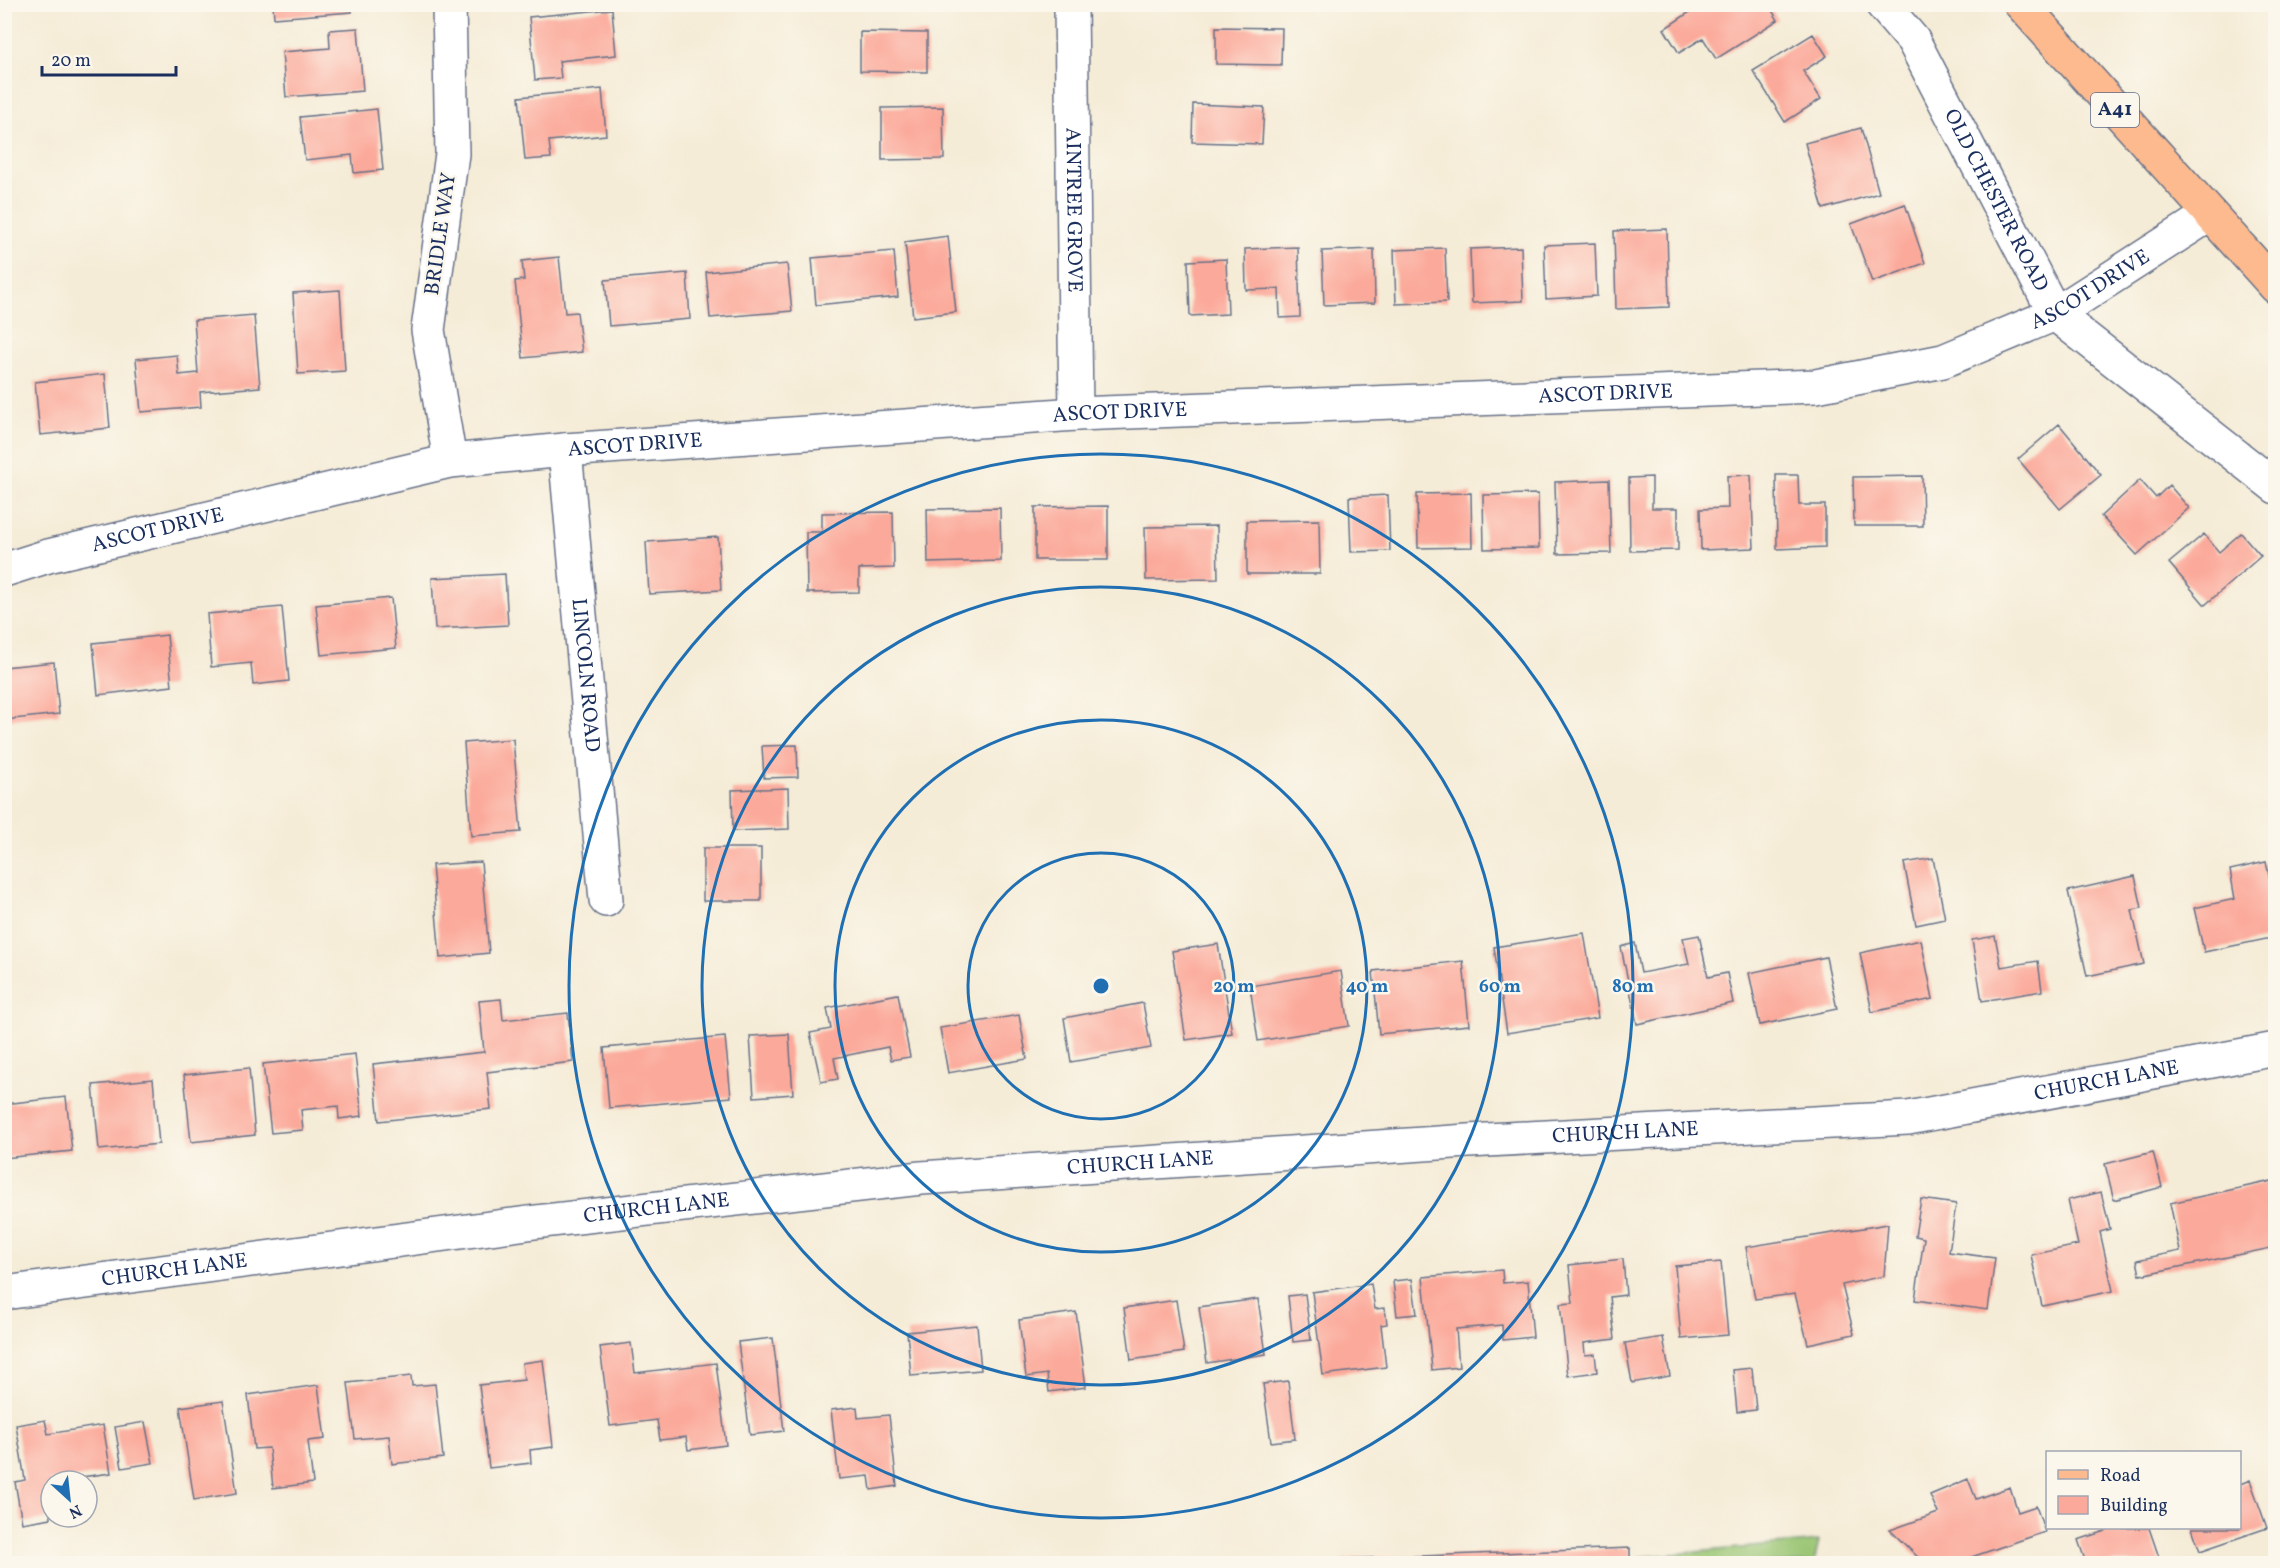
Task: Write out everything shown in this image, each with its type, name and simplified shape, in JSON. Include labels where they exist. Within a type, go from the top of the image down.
[{"type":"main road","name":"A41","points":[[2020,4],[2209,215],[2276,286]]},
{"type":"street","name":"BRIDLE WAY","points":[[448,4],[452,153],[428,330],[450,461]]},
{"type":"street","name":"AINTREE GROVE","points":[[1071,4],[1076,414]]},
{"type":"street","name":"OLD CHESTER ROAD","points":[[1882,4],[1913,40],[2055,314],[2276,487]]},
{"type":"street","name":"ASCOT DRIVE","points":[[4,570],[48,556],[450,461],[565,450],[1076,414],[1816,386],[1943,361],[2055,314],[2209,215]]},
{"type":"street","name":"LINCOLN ROAD","points":[[565,450],[606,900]]},
{"type":"street","name":"CHURCH LANE","points":[[4,1293],[535,1222],[921,1178],[1468,1141],[1908,1118],[2276,1049]]},
{"type":"green space","points":[[1819,1541],[1814,1563],[1639,1563],[1639,1557]]},
{"type":"building","points":[[273,4],[351,4],[352,12],[274,18]]},
{"type":"building","points":[[1702,4],[1768,4],[1778,20],[1716,59],[1703,38],[1679,53],[1664,29]]},
{"type":"building","points":[[612,9],[616,55],[559,61],[561,78],[535,80],[529,17]]},
{"type":"building","points":[[1216,27],[1282,28],[1281,65],[1216,64]]},
{"type":"building","points":[[358,28],[363,91],[286,97],[282,52],[330,48],[329,30]]},
{"type":"building","points":[[860,32],[927,33],[927,72],[860,71]]},
{"type":"building","points":[[1813,34],[1827,56],[1803,71],[1821,99],[1785,122],[1753,71]]},
{"type":"building","points":[[602,89],[606,135],[549,141],[551,158],[525,160],[519,97]]},
{"type":"building","points":[[1193,104],[1264,107],[1262,144],[1192,142]]},
{"type":"building","points":[[943,107],[944,159],[882,160],[882,108]]},
{"type":"building","points":[[377,109],[383,170],[354,173],[352,155],[305,160],[300,117]]},
{"type":"building","points":[[1861,128],[1879,193],[1823,209],[1805,143]]},
{"type":"building","points":[[1905,204],[1925,263],[1872,282],[1851,224]]},
{"type":"building","points":[[1667,229],[1669,307],[1616,309],[1614,231]]},
{"type":"building","points":[[948,236],[956,312],[913,317],[905,242]]},
{"type":"building","points":[[1595,243],[1597,296],[1546,299],[1544,245]]},
{"type":"building","points":[[1298,247],[1300,317],[1280,318],[1279,289],[1246,290],[1245,249]]},
{"type":"building","points":[[1521,247],[1523,301],[1472,303],[1470,249]]},
{"type":"building","points":[[1445,248],[1447,302],[1396,304],[1394,250]]},
{"type":"building","points":[[1374,249],[1375,303],[1324,305],[1322,251]]},
{"type":"building","points":[[894,251],[898,297],[816,305],[812,258]]},
{"type":"building","points":[[559,257],[565,313],[577,312],[582,352],[523,358],[515,281],[524,280],[522,261]]},
{"type":"building","points":[[1226,259],[1228,314],[1190,316],[1188,261]]},
{"type":"building","points":[[787,264],[792,311],[710,318],[706,272]]},
{"type":"building","points":[[687,273],[690,319],[609,326],[605,280]]},
{"type":"building","points":[[340,290],[345,371],[298,374],[293,293]]},
{"type":"building","points":[[254,315],[260,387],[200,392],[201,407],[141,412],[136,359],[177,355],[179,375],[198,373],[194,320]]},
{"type":"building","points":[[105,374],[110,428],[40,435],[35,382]]},
{"type":"building","points":[[2059,424],[2101,475],[2060,509],[2018,459]]},
{"type":"building","points":[[1751,475],[1754,548],[1701,550],[1700,509],[1728,508],[1727,476]]},
{"type":"building","points":[[1776,475],[1798,475],[1799,505],[1825,505],[1825,547],[1777,549]]},
{"type":"building","points":[[1922,476],[1923,526],[1854,526],[1853,477]]},
{"type":"building","points":[[1652,477],[1652,508],[1678,508],[1678,550],[1630,551],[1629,478]]},
{"type":"building","points":[[1609,480],[1611,553],[1557,554],[1555,482]]},
{"type":"building","points":[[2140,480],[2156,498],[2169,485],[2189,508],[2137,555],[2101,516]]},
{"type":"building","points":[[1471,493],[1472,547],[1418,548],[1417,494]]},
{"type":"building","points":[[1538,494],[1539,548],[1484,549],[1483,495]]},
{"type":"building","points":[[1388,495],[1390,551],[1351,552],[1349,497]]},
{"type":"building","points":[[1108,506],[1108,560],[1035,560],[1035,507]]},
{"type":"building","points":[[1000,508],[1001,561],[928,563],[927,509]]},
{"type":"building","points":[[893,512],[894,568],[859,569],[859,592],[807,593],[806,532],[822,532],[822,513]]},
{"type":"building","points":[[1319,520],[1320,574],[1247,574],[1247,521]]},
{"type":"building","points":[[1217,526],[1218,579],[1146,580],[1145,527]]},
{"type":"building","points":[[2241,533],[2261,556],[2205,605],[2169,563],[2204,534],[2219,552]]},
{"type":"building","points":[[718,537],[721,590],[649,594],[646,542]]},
{"type":"building","points":[[505,574],[508,625],[435,629],[432,578]]},
{"type":"building","points":[[391,598],[396,648],[321,655],[316,605]]},
{"type":"building","points":[[282,607],[289,681],[253,685],[251,663],[211,667],[207,614]]},
{"type":"building","points":[[167,635],[172,686],[98,695],[93,643]]},
{"type":"building","points":[[54,662],[59,714],[4,720],[4,667]]},
{"type":"building","points":[[513,739],[521,832],[471,836],[464,743]]},
{"type":"building","points":[[797,745],[798,777],[764,778],[762,746]]},
{"type":"building","points":[[788,788],[789,829],[733,831],[732,790]]},
{"type":"building","points":[[703,848],[761,848],[761,901],[703,901]]},
{"type":"building","points":[[1933,858],[1945,919],[1916,925],[1904,863]]},
{"type":"building","points":[[481,862],[489,953],[440,958],[432,865]]},
{"type":"building","points":[[2266,862],[2276,906],[2276,937],[2204,952],[2194,908],[2235,899],[2230,870]]},
{"type":"building","points":[[2135,876],[2142,908],[2132,910],[2144,964],[2087,976],[2068,891]]},
{"type":"building","points":[[1584,933],[1598,1018],[1507,1033],[1494,947]]},
{"type":"building","points":[[1699,935],[1708,977],[1727,973],[1733,1003],[1637,1024],[1621,947],[1635,943],[1641,973],[1689,964],[1683,938]]},
{"type":"building","points":[[1995,936],[2001,967],[2038,961],[2042,991],[1982,1001],[1972,940]]},
{"type":"building","points":[[1921,940],[1933,999],[1872,1012],[1860,953]]},
{"type":"building","points":[[1218,944],[1232,1033],[1186,1040],[1172,951]]},
{"type":"building","points":[[1826,957],[1837,1009],[1760,1025],[1749,973]]},
{"type":"building","points":[[1463,961],[1469,1025],[1379,1034],[1373,971]]},
{"type":"building","points":[[1341,971],[1349,1026],[1258,1041],[1250,986]]},
{"type":"building","points":[[898,994],[910,1057],[891,1060],[888,1047],[834,1058],[838,1079],[821,1082],[810,1033],[831,1029],[827,1008]]},
{"type":"building","points":[[501,999],[503,1020],[568,1013],[573,1062],[487,1072],[491,1109],[379,1121],[373,1064],[484,1052],[479,1001]]},
{"type":"building","points":[[1143,1003],[1151,1048],[1071,1062],[1064,1018]]},
{"type":"building","points":[[1019,1015],[1027,1059],[948,1073],[940,1028]]},
{"type":"building","points":[[789,1034],[793,1094],[754,1097],[750,1036]]},
{"type":"building","points":[[725,1037],[731,1097],[609,1108],[604,1048]]},
{"type":"building","points":[[355,1054],[362,1116],[339,1119],[338,1106],[301,1110],[303,1130],[271,1133],[263,1064]]},
{"type":"building","points":[[249,1068],[255,1135],[191,1142],[184,1075]]},
{"type":"building","points":[[153,1079],[159,1144],[99,1150],[93,1085]]},
{"type":"building","points":[[66,1097],[72,1151],[4,1158],[4,1104]]},
{"type":"building","points":[[2153,1152],[2162,1187],[2114,1200],[2105,1164]]},
{"type":"building","points":[[2272,1181],[2276,1197],[2276,1247],[2140,1275],[2137,1260],[2180,1251],[2170,1203]]},
{"type":"building","points":[[2101,1192],[2110,1229],[2100,1232],[2113,1291],[2042,1306],[2031,1255],[2078,1245],[2068,1200]]},
{"type":"building","points":[[1921,1199],[1956,1204],[1949,1252],[1995,1258],[1988,1310],[1915,1300],[1924,1238],[1915,1236]]},
{"type":"building","points":[[1888,1224],[1884,1276],[1842,1285],[1854,1334],[1808,1344],[1795,1294],[1755,1299],[1746,1247]]},
{"type":"building","points":[[1623,1259],[1626,1295],[1610,1297],[1615,1339],[1584,1343],[1585,1355],[1595,1354],[1597,1372],[1568,1376],[1560,1304],[1573,1303],[1569,1265]]},
{"type":"building","points":[[1721,1262],[1728,1335],[1681,1339],[1675,1266]]},
{"type":"building","points":[[1502,1270],[1503,1283],[1528,1281],[1533,1337],[1503,1340],[1502,1325],[1456,1329],[1459,1367],[1432,1370],[1423,1277]]},
{"type":"building","points":[[1412,1279],[1417,1314],[1397,1316],[1393,1281]]},
{"type":"building","points":[[1371,1284],[1375,1309],[1385,1308],[1387,1324],[1381,1325],[1386,1367],[1323,1375],[1312,1292]]},
{"type":"building","points":[[1305,1294],[1311,1340],[1293,1342],[1288,1296]]},
{"type":"building","points":[[1258,1299],[1266,1354],[1207,1363],[1199,1307]]},
{"type":"building","points":[[1176,1300],[1184,1352],[1131,1360],[1124,1308]]},
{"type":"building","points":[[1076,1312],[1086,1387],[1049,1392],[1047,1374],[1026,1377],[1019,1320]]},
{"type":"building","points":[[977,1325],[981,1370],[911,1376],[907,1332]]},
{"type":"building","points":[[1663,1337],[1670,1376],[1632,1383],[1625,1343]]},
{"type":"building","points":[[773,1338],[784,1431],[750,1435],[738,1342]]},
{"type":"building","points":[[631,1343],[635,1373],[716,1363],[726,1445],[688,1450],[686,1437],[660,1440],[657,1420],[610,1426],[600,1347]]},
{"type":"building","points":[[543,1360],[553,1447],[530,1450],[531,1463],[489,1468],[479,1385],[524,1380],[522,1363]]},
{"type":"building","points":[[1752,1368],[1756,1410],[1737,1412],[1733,1370]]},
{"type":"building","points":[[411,1376],[412,1386],[435,1384],[443,1458],[392,1464],[389,1436],[355,1439],[348,1383]]},
{"type":"building","points":[[1288,1381],[1295,1439],[1271,1442],[1263,1384]]},
{"type":"building","points":[[318,1385],[325,1439],[308,1441],[313,1483],[273,1488],[269,1448],[254,1449],[248,1395]]},
{"type":"building","points":[[223,1401],[237,1493],[194,1500],[180,1407]]},
{"type":"building","points":[[857,1407],[858,1418],[889,1415],[897,1486],[871,1490],[869,1476],[839,1479],[831,1410]]},
{"type":"building","points":[[45,1420],[48,1434],[103,1425],[111,1473],[99,1475],[99,1469],[39,1469],[39,1520],[22,1523],[15,1482],[25,1480],[16,1425]]},
{"type":"building","points":[[145,1422],[153,1463],[122,1468],[115,1427]]},
{"type":"building","points":[[1968,1479],[1976,1499],[2010,1487],[2018,1512],[2036,1506],[2045,1532],[1954,1563],[1924,1563],[1890,1530],[1938,1513],[1930,1495]]},
{"type":"building","points":[[2250,1480],[2267,1528],[2200,1551],[2192,1529],[2241,1529],[2241,1484]]},
{"type":"building","points":[[2111,1529],[2149,1529],[2161,1563],[2086,1563],[2078,1540]]},
{"type":"building","points":[[1630,1548],[1630,1563],[1343,1563],[1343,1559]]}]
